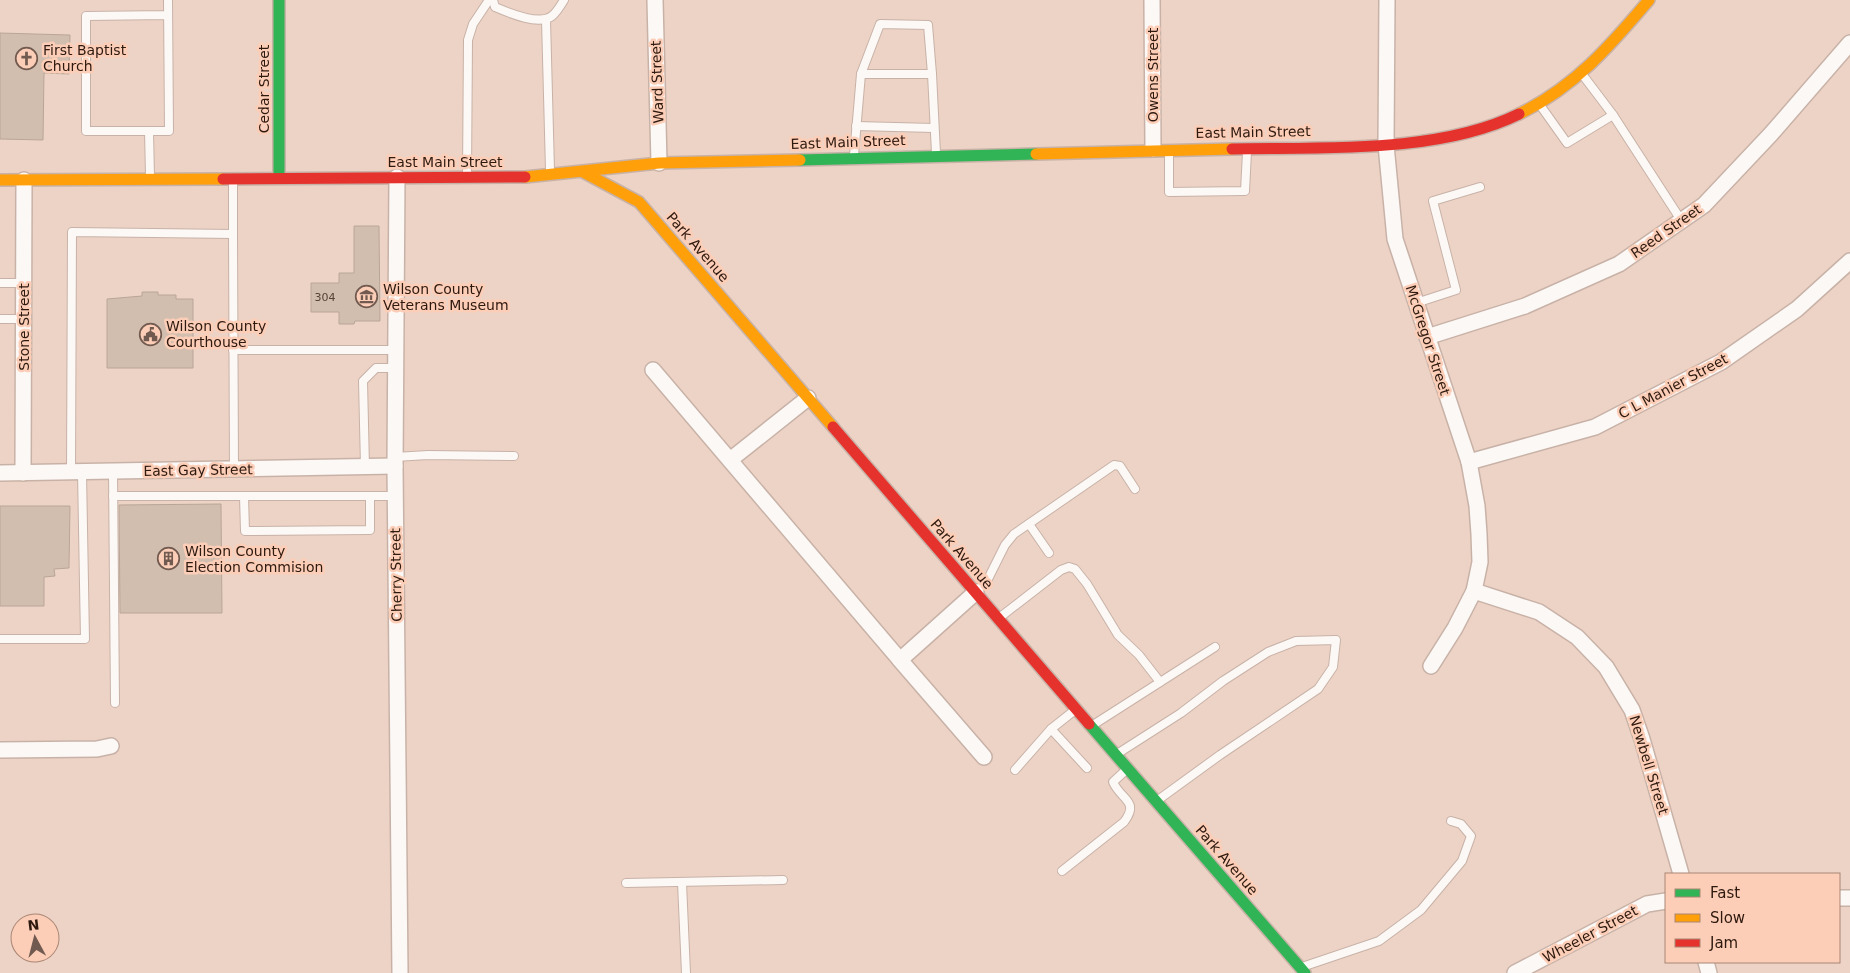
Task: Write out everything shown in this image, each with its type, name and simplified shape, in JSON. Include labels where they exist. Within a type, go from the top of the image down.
[{"type":"main road","name":"Cedar Street","points":[[279,0],[279,177]]},
{"type":"main road","name":"East Main Street","points":[[0,180],[522,177],[659,163],[1153,149],[1386,145],[1456,136],[1522,114],[1555,94],[1582,74],[1649,0]]},
{"type":"main road","name":"Park Avenue","points":[[583,172],[639,202],[1092,726],[1297,971]]},
{"type":"street","name":"Ward Street","points":[[654,0],[659,163]]},
{"type":"street","name":"Owens Street","points":[[1152,0],[1153,149]]},
{"type":"street","name":"McGregor Street","points":[[1387,0],[1386,145],[1395,239],[1469,462],[1480,534],[1480,562],[1474,591],[1455,628],[1431,666]]},
{"type":"street","name":"Reed Street","points":[[1427,337],[1525,306],[1620,264],[1704,205],[1758,148],[1850,43]]},
{"type":"street","name":"Cherry Street","points":[[398,177],[395,461],[400,973]]},
{"type":"street","name":"Stone Street","points":[[23,473],[24,180]]},
{"type":"street","name":"C L Manier Street","points":[[1469,462],[1595,427],[1721,362],[1796,309],[1850,261]]},
{"type":"street","points":[[653,370],[984,757]]},
{"type":"street","points":[[730,460],[808,398]]},
{"type":"street","name":"East Gay Street","points":[[0,473],[365,467],[395,461]]},
{"type":"street","name":"Newbell Street","points":[[1474,591],[1540,612],[1577,637],[1606,667],[1632,710],[1681,873]]},
{"type":"street","points":[[900,660],[976,592]]},
{"type":"street","points":[[0,750],[97,749],[111,746]]},
{"type":"street","name":"Wheeler Street","points":[[1515,973],[1647,904],[1665,901]]},
{"type":"lane","points":[[168,0],[169,131],[86,131],[86,16],[168,16]]},
{"type":"lane","points":[[467,177],[468,40],[473,24],[489,0]]},
{"type":"lane","points":[[493,0],[495,7],[506,12],[527,18],[546,20],[554,15],[564,0]]},
{"type":"lane","points":[[546,20],[550,174]]},
{"type":"lane","points":[[853,157],[861,74],[880,24],[928,25],[936,155]]},
{"type":"lane","points":[[861,74],[932,74]]},
{"type":"lane","points":[[1582,74],[1613,115],[1682,220]]},
{"type":"lane","points":[[1539,104],[1568,143],[1613,115]]},
{"type":"lane","points":[[856,126],[934,128]]},
{"type":"lane","points":[[149,131],[150,179]]},
{"type":"lane","points":[[1169,149],[1170,192],[1245,191],[1247,148]]},
{"type":"lane","points":[[233,178],[234,470]]},
{"type":"lane","points":[[1416,303],[1456,290],[1433,201],[1480,187]]},
{"type":"lane","points":[[0,639],[85,639],[76,473],[72,232],[233,234]]},
{"type":"lane","points":[[0,283],[24,283]]},
{"type":"lane","points":[[0,319],[24,319]]},
{"type":"lane","points":[[233,350],[397,350]]},
{"type":"lane","points":[[365,467],[363,381],[376,368],[397,368]]},
{"type":"lane","points":[[395,461],[428,455],[514,456]]},
{"type":"lane","points":[[976,592],[988,579],[1005,544],[1014,534],[1114,465],[1120,466],[1135,489]]},
{"type":"lane","points":[[113,472],[115,703]]},
{"type":"lane","points":[[113,496],[396,496]]},
{"type":"lane","points":[[244,496],[245,531],[370,530],[370,497]]},
{"type":"lane","points":[[1029,524],[1049,553]]},
{"type":"lane","points":[[998,619],[1061,570],[1075,569],[1087,584],[1118,635],[1139,655],[1160,682]]},
{"type":"lane","points":[[1116,755],[1181,713],[1223,680],[1268,652],[1296,641],[1336,640],[1333,667],[1318,689],[1156,801]]},
{"type":"lane","points":[[1092,726],[1215,647]]},
{"type":"lane","points":[[1015,770],[1051,729],[1076,709]]},
{"type":"lane","points":[[1051,729],[1087,768]]},
{"type":"lane","points":[[1062,871],[1124,822],[1131,813],[1128,800],[1113,782],[1128,769]]},
{"type":"lane","points":[[1297,971],[1379,941],[1421,910],[1462,861],[1471,836],[1461,824],[1451,821]]},
{"type":"lane","points":[[626,883],[783,880]]},
{"type":"lane","points":[[682,883],[686,973]]},
{"type":"building","points":[[0,33],[70,35],[69,74],[44,73],[43,140],[0,139]]},
{"type":"building","points":[[354,226],[379,226],[380,321],[355,321],[354,324],[339,324],[339,312],[311,312],[311,283],[339,283],[339,273],[354,273]]},
{"type":"building","name":"Wilson County Courthouse","points":[[142,292],[158,292],[158,295],[176,295],[176,299],[193,299],[193,368],[107,368],[107,299],[142,296]]},
{"type":"building","name":"Wilson County Election Commision","points":[[221,504],[222,613],[120,613],[119,505]]},
{"type":"building","points":[[0,506],[70,506],[69,568],[54,569],[55,576],[44,577],[44,606],[0,606]]},
{"type":"traffic: fast","points":[[279,0],[279,177]]},
{"type":"traffic: fast","points":[[800,160],[1036,154]]},
{"type":"traffic: fast","points":[[1089,724],[1305,973]]},
{"type":"traffic: slow","points":[[1519,114],[1557,91],[1590,64],[1649,0]]},
{"type":"traffic: slow","points":[[1036,154],[1232,149]]},
{"type":"traffic: slow","points":[[525,177],[659,163],[800,160]]},
{"type":"traffic: slow","points":[[583,172],[639,202],[833,427]]},
{"type":"traffic: slow","points":[[0,180],[223,179]]},
{"type":"traffic: jam","points":[[1232,149],[1341,148],[1416,142],[1452,136],[1487,127],[1519,114]]},
{"type":"traffic: jam","points":[[223,179],[525,177]]},
{"type":"traffic: jam","points":[[833,427],[1089,724]]},
{"type":"place","name":"First Baptist Church","points":[[27,58]]},
{"type":"place","name":"Wilson County Veterans Museum","points":[[367,297]]},
{"type":"place","name":"Wilson County Courthouse","points":[[150,334]]},
{"type":"place","name":"Wilson County Election Commision","points":[[169,559]]}]
